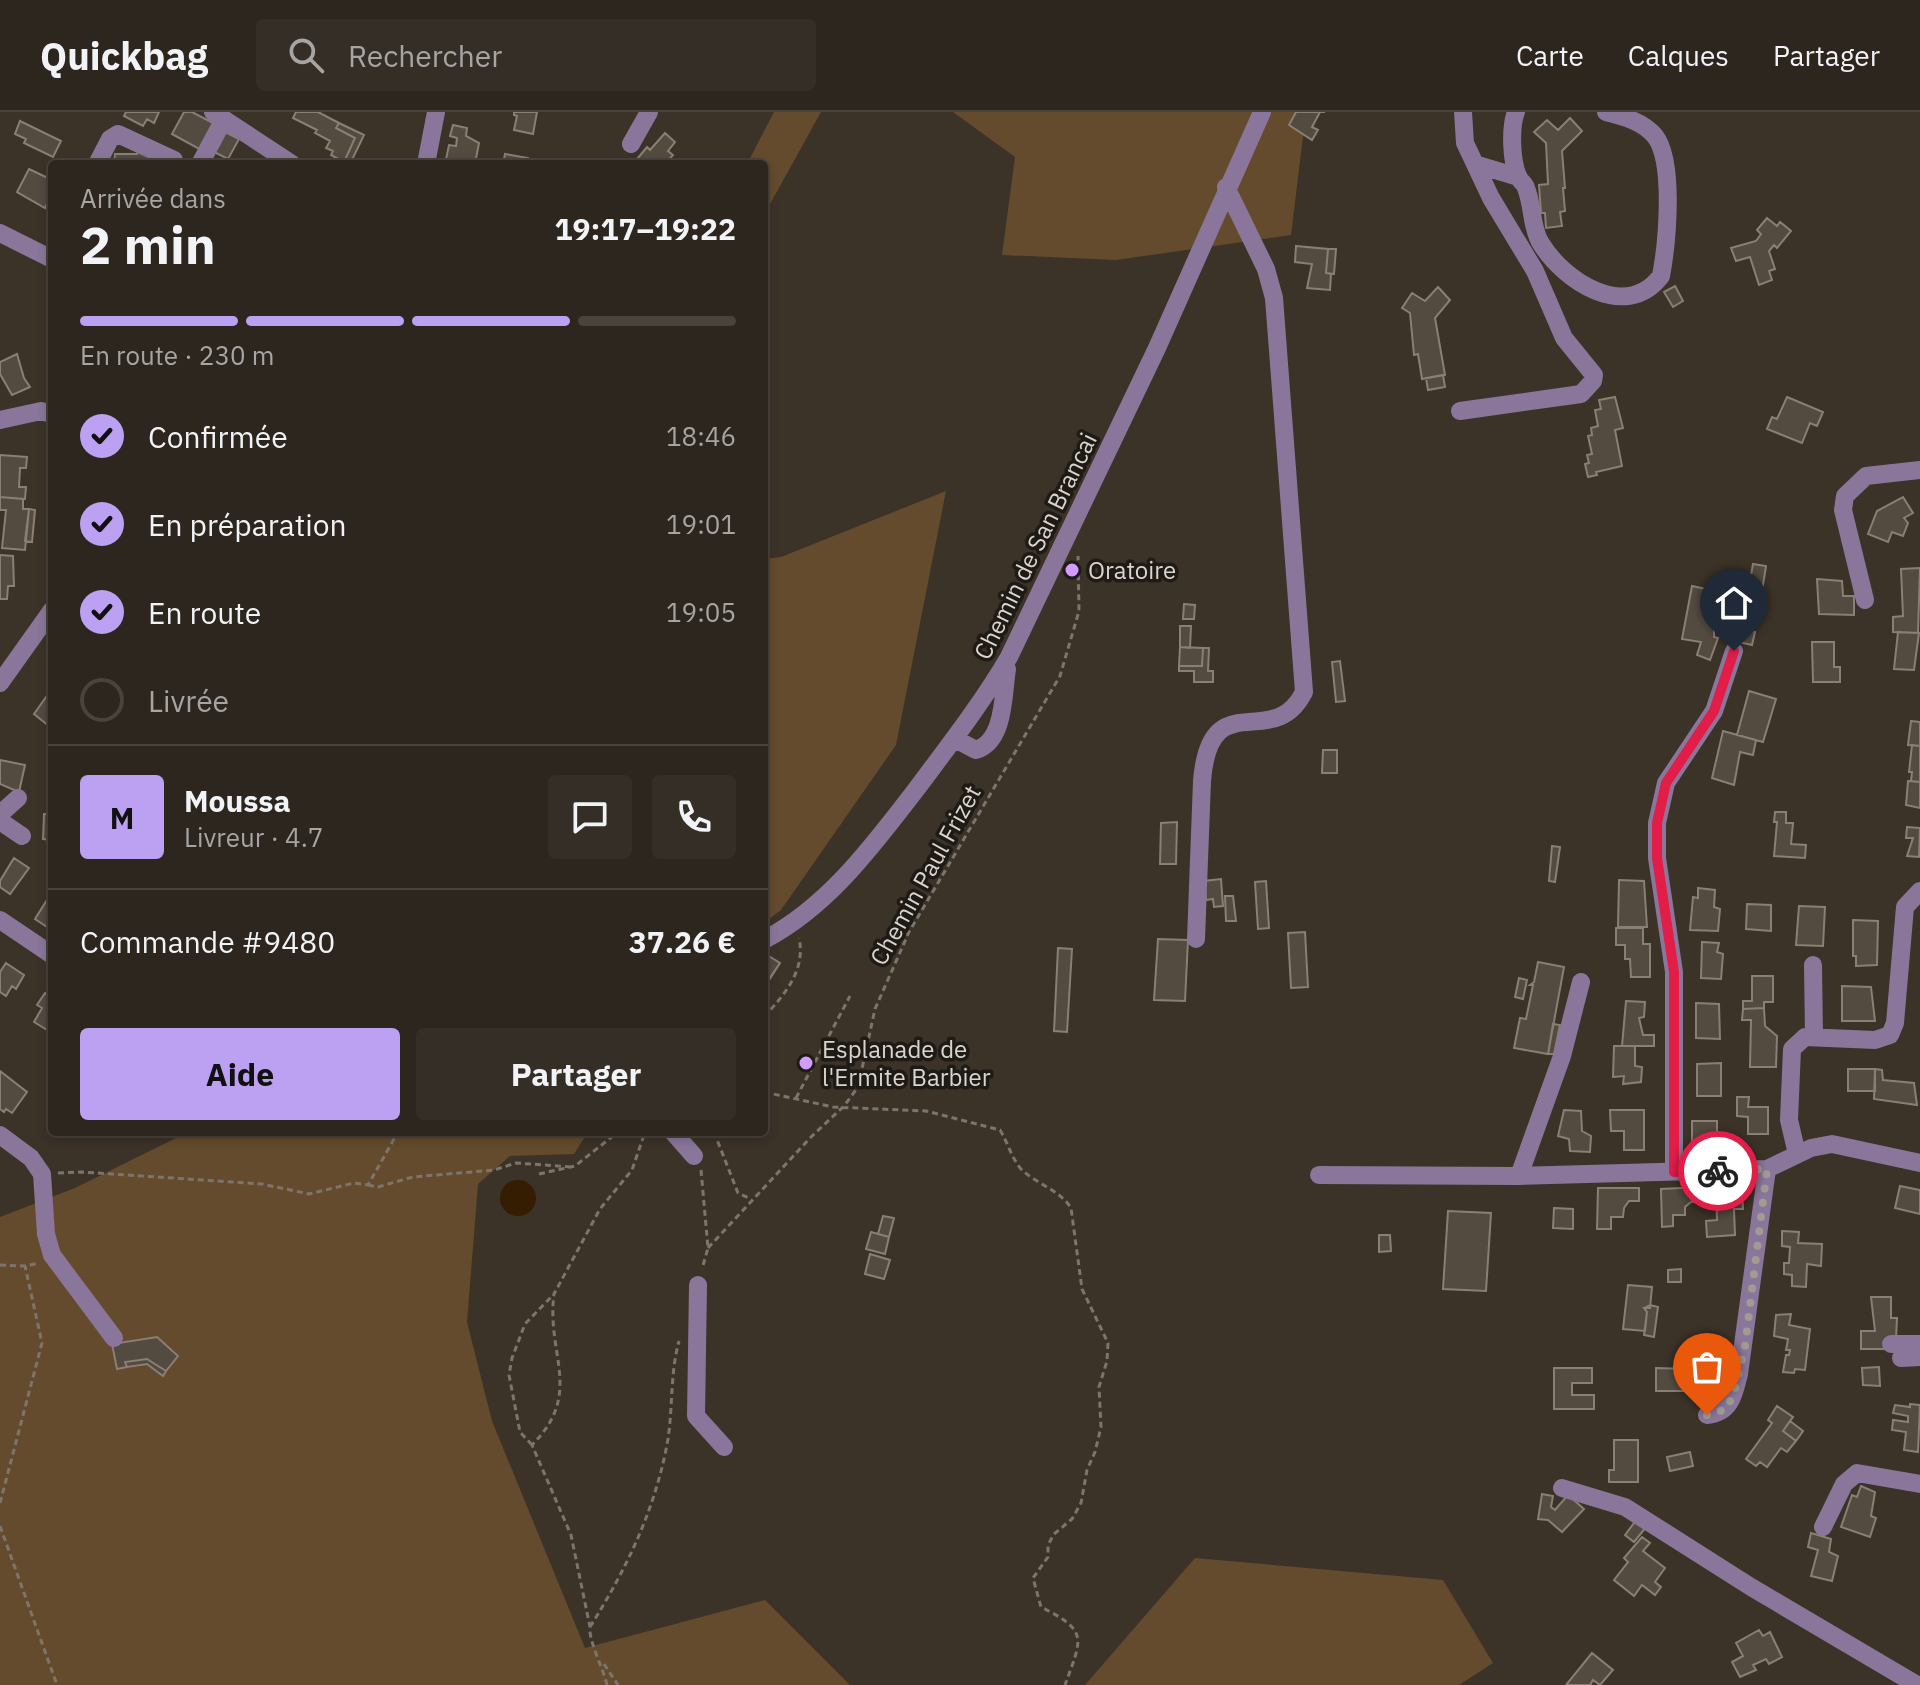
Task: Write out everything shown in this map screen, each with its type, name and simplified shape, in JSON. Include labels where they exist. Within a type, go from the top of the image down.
[{"type":"street","points":[[427,160],[436,112]]},
{"type":"street","points":[[631,144],[649,112]]},
{"type":"street","name":"Chemin de San Brancai","points":[[768,938],[795,922],[874,846],[955,739],[1009,657],[1157,348],[1226,187],[1262,112]]},
{"type":"street","points":[[1460,411],[1581,394],[1593,381],[1594,375],[1564,338],[1541,281],[1495,207],[1463,136],[1463,112]]},
{"type":"street","points":[[1516,112],[1511,131],[1518,177],[1527,190],[1538,237],[1569,274],[1591,289],[1609,295],[1634,296],[1647,290],[1661,276],[1666,162],[1659,143],[1648,129],[1606,112]]},
{"type":"street","points":[[202,160],[219,116],[286,160]]},
{"type":"street","points":[[99,160],[110,139],[118,134],[174,160]]},
{"type":"street","points":[[1475,164],[1518,177]]},
{"type":"street","points":[[1196,939],[1202,781],[1204,755],[1210,739],[1228,725],[1264,722],[1278,716],[1295,707],[1304,692],[1274,298],[1266,269],[1226,187]]},
{"type":"street","points":[[0,233],[48,256]]},
{"type":"street","points":[[0,420],[41,411],[48,413]]},
{"type":"street","points":[[1865,600],[1843,510],[1845,496],[1866,476],[1920,470]]},
{"type":"street","points":[[2,672],[48,621]]},
{"type":"street","points":[[1674,1172],[1674,972],[1657,858],[1657,823],[1666,783],[1714,711],[1734,651]]},
{"type":"street","points":[[955,739],[976,750],[991,740],[998,724],[1009,657]]},
{"type":"street","points":[[0,814],[18,798]]},
{"type":"street","points":[[0,821],[22,836]]},
{"type":"street","points":[[1797,1154],[1789,1120],[1791,1057],[1799,1040],[1814,1037],[1875,1040],[1890,1035],[1895,1023],[1905,907],[1918,892]]},
{"type":"street","points":[[0,920],[48,952]]},
{"type":"street","points":[[1813,965],[1814,1037]]},
{"type":"street","points":[[1519,1176],[1562,1056],[1581,982]]},
{"type":"street","points":[[0,1135],[31,1158],[42,1174],[46,1234],[54,1259],[114,1338]]},
{"type":"street","points":[[676,1136],[694,1156]]},
{"type":"street","points":[[1319,1175],[1519,1176],[1767,1169],[1797,1154],[1832,1144],[1920,1163]]},
{"type":"street","points":[[1707,1415],[1726,1409],[1739,1374],[1767,1169]]},
{"type":"street","points":[[698,1285],[696,1416],[724,1447]]},
{"type":"street","points":[[1920,1344],[1896,1351],[1920,1357]]},
{"type":"street","points":[[1823,1527],[1844,1484],[1857,1473],[1920,1484]]},
{"type":"street","points":[[1562,1488],[1625,1507],[1751,1587],[1917,1685]]},
{"type":"path","name":"Chemin Paul Frizet","points":[[708,1248],[844,1106],[858,1087],[875,1009],[909,932],[1060,676],[1079,611],[1079,559],[1072,525]]},
{"type":"path","points":[[768,1013],[784,996],[803,956],[795,922]]},
{"type":"path","points":[[796,1098],[850,996]]},
{"type":"path","points":[[768,1093],[844,1106],[926,1111],[1000,1130],[1012,1157],[1023,1170],[1066,1200],[1071,1208],[1082,1289],[1108,1343],[1107,1361],[1099,1387],[1101,1427],[1087,1470],[1081,1503],[1072,1519],[1054,1534],[1048,1545],[1048,1557],[1033,1578],[1041,1607],[1067,1619],[1078,1636],[1078,1650],[1065,1685]]},
{"type":"path","points":[[368,1185],[396,1136]]},
{"type":"path","points":[[539,1174],[572,1167],[613,1136]]},
{"type":"path","points":[[590,1627],[571,1535],[532,1445],[520,1432],[509,1375],[525,1324],[554,1294],[600,1209],[632,1170],[644,1136]]},
{"type":"path","points":[[716,1136],[738,1193],[752,1200]]},
{"type":"path","points":[[694,1156],[703,1183],[708,1248],[698,1285]]},
{"type":"path","points":[[42,1174],[82,1172],[262,1184],[309,1194],[354,1183],[378,1187],[413,1177],[494,1170],[516,1163],[572,1167]]},
{"type":"path","points":[[0,1265],[25,1266],[54,1259]]},
{"type":"path","points":[[0,1503],[42,1343],[25,1266]]},
{"type":"path","points":[[532,1445],[555,1417],[562,1392],[552,1310],[554,1294]]},
{"type":"path","points":[[618,1685],[588,1637],[590,1627],[630,1559],[644,1526],[668,1436],[672,1364],[680,1336]]},
{"type":"path","points":[[0,1526],[57,1685]]},
{"type":"path","points":[[602,1661],[607,1685]]},
{"type":"shaded area","points":[[774,112],[821,112],[768,208],[768,160],[749,160]]},
{"type":"shaded area","points":[[953,112],[1306,112],[1291,235],[1116,260],[1002,255],[1015,157]]},
{"type":"shaded area","points":[[946,491],[896,745],[781,910],[768,920],[768,559],[781,557]]},
{"type":"shaded area","points":[[180,1136],[585,1136],[574,1154],[510,1156],[478,1184],[467,1322],[492,1421],[585,1648],[765,1600],[850,1685],[0,1685],[0,1217],[75,1188]]},
{"type":"shaded area","points":[[518,1180],[530,1186],[536,1198],[530,1210],[518,1216],[506,1210],[500,1198],[506,1186]]},
{"type":"shaded area","points":[[1195,1558],[1443,1580],[1493,1663],[1459,1685],[1085,1685]]},
{"type":"building","points":[[126,112],[159,112],[154,123],[147,119],[143,126],[124,116]]},
{"type":"building","points":[[184,112],[192,112],[215,124],[201,150],[172,134]]},
{"type":"building","points":[[296,112],[318,112],[339,123],[336,128],[355,138],[345,160],[331,155],[333,151],[326,148],[330,141],[315,133],[317,130],[293,118]]},
{"type":"building","points":[[514,112],[537,112],[533,134],[514,130],[517,116]]},
{"type":"building","points":[[1296,112],[1320,112],[1312,127],[1318,130],[1312,140],[1289,125]]},
{"type":"building","points":[[1570,118],[1582,131],[1562,151],[1565,211],[1560,212],[1562,226],[1546,228],[1545,213],[1541,213],[1539,185],[1548,184],[1546,143],[1534,132],[1547,120],[1558,130]]},
{"type":"building","points":[[20,121],[61,141],[53,157],[24,143],[26,139],[15,134]]},
{"type":"building","points":[[339,123],[364,135],[352,160],[345,160],[355,138],[336,128]]},
{"type":"building","points":[[453,125],[467,128],[466,136],[479,143],[476,160],[446,160],[449,145],[456,146],[457,138],[450,136]]},
{"type":"building","points":[[223,131],[239,139],[228,159],[212,151]]},
{"type":"building","points":[[665,133],[675,142],[668,151],[673,155],[669,160],[638,158],[647,147],[650,150]]},
{"type":"building","points":[[140,148],[152,155],[149,160],[114,160],[115,154],[137,154]]},
{"type":"building","points":[[505,154],[528,158],[528,160],[504,160]]},
{"type":"building","points":[[29,169],[48,178],[45,208],[17,192]]},
{"type":"building","points":[[1767,218],[1777,226],[1780,222],[1791,231],[1777,248],[1774,245],[1769,251],[1775,269],[1769,271],[1772,280],[1759,285],[1750,257],[1736,261],[1731,248],[1756,241],[1761,234],[1757,230]]},
{"type":"building","points":[[1296,246],[1328,249],[1326,273],[1331,274],[1330,290],[1307,288],[1312,264],[1295,262]]},
{"type":"building","points":[[1328,249],[1336,249],[1334,274],[1326,273]]},
{"type":"building","points":[[1675,286],[1683,301],[1673,307],[1664,292]]},
{"type":"building","points":[[1438,287],[1450,300],[1435,318],[1445,375],[1422,379],[1418,354],[1414,355],[1410,313],[1402,308],[1412,293],[1425,301]]},
{"type":"building","points":[[17,354],[30,387],[12,395],[0,374],[0,362]]},
{"type":"building","points":[[1443,375],[1445,387],[1428,390],[1426,378]]},
{"type":"building","points":[[1615,397],[1623,428],[1615,430],[1622,466],[1588,477],[1585,464],[1589,463],[1587,455],[1592,454],[1588,436],[1592,435],[1591,428],[1598,426],[1595,410],[1601,409],[1599,400]]},
{"type":"building","points":[[1787,397],[1823,412],[1817,426],[1810,423],[1802,443],[1767,429],[1772,417],[1777,419]]},
{"type":"building","points":[[0,455],[27,457],[26,468],[20,468],[19,487],[26,487],[25,499],[0,497]]},
{"type":"building","points":[[0,497],[23,499],[23,509],[29,509],[25,550],[2,548],[6,510],[0,510]]},
{"type":"building","points":[[1903,497],[1913,513],[1904,518],[1908,523],[1903,536],[1892,532],[1888,542],[1868,534],[1877,511]]},
{"type":"building","points":[[29,509],[35,510],[32,542],[25,541]]},
{"type":"building","points":[[0,555],[13,556],[14,586],[8,586],[7,599],[0,599]]},
{"type":"building","points":[[1753,564],[1766,566],[1759,610],[1745,608]]},
{"type":"building","points":[[1920,568],[1918,633],[1893,632],[1893,617],[1903,616],[1901,569]]},
{"type":"building","points":[[1817,579],[1842,581],[1843,596],[1854,596],[1854,615],[1819,614]]},
{"type":"building","points":[[1692,586],[1711,590],[1706,612],[1714,612],[1714,637],[1718,638],[1710,660],[1697,655],[1701,642],[1682,639]]},
{"type":"building","points":[[1184,604],[1195,605],[1194,619],[1183,619]]},
{"type":"building","points":[[1180,626],[1191,626],[1190,648],[1180,647]]},
{"type":"building","points":[[1741,630],[1755,632],[1752,645],[1739,642]]},
{"type":"building","points":[[1898,632],[1919,633],[1914,670],[1894,669]]},
{"type":"building","points":[[1812,642],[1834,642],[1834,667],[1840,667],[1840,682],[1813,682]]},
{"type":"building","points":[[1180,647],[1203,648],[1202,666],[1179,666]]},
{"type":"building","points":[[1203,648],[1209,648],[1208,671],[1213,671],[1213,682],[1194,682],[1194,671],[1179,671],[1179,666],[1202,666]]},
{"type":"building","points":[[1340,661],[1345,701],[1336,702],[1332,662]]},
{"type":"building","points":[[1749,691],[1776,699],[1763,742],[1737,735]]},
{"type":"building","points":[[48,694],[48,725],[34,714]]},
{"type":"building","points":[[1911,721],[1920,722],[1920,746],[1908,745]]},
{"type":"building","points":[[1723,731],[1756,740],[1753,755],[1740,752],[1734,785],[1712,778]]},
{"type":"building","points":[[1912,745],[1920,746],[1920,782],[1911,781],[1912,772],[1909,772]]},
{"type":"building","points":[[1323,750],[1337,750],[1337,773],[1322,773]]},
{"type":"building","points":[[0,760],[25,765],[19,792],[0,784]]},
{"type":"building","points":[[1908,781],[1920,782],[1920,808],[1906,805]]},
{"type":"building","points":[[1775,812],[1786,812],[1786,823],[1793,823],[1791,844],[1806,845],[1805,858],[1774,856]]},
{"type":"building","points":[[44,814],[48,814],[48,840],[43,839]]},
{"type":"building","points":[[1177,822],[1176,864],[1160,864],[1161,823]]},
{"type":"building","points":[[1907,827],[1920,828],[1919,857],[1907,856],[1913,838],[1906,838]]},
{"type":"building","points":[[1552,846],[1560,847],[1555,882],[1549,881]]},
{"type":"building","points":[[14,858],[29,868],[10,894],[0,887],[0,881]]},
{"type":"building","points":[[1221,879],[1223,906],[1214,907],[1213,899],[1206,900],[1204,881]]},
{"type":"building","points":[[1619,880],[1644,881],[1647,927],[1618,927]]},
{"type":"building","points":[[1266,881],[1269,928],[1258,929],[1255,882]]},
{"type":"building","points":[[1698,888],[1715,890],[1714,907],[1720,909],[1718,931],[1690,930],[1693,897],[1698,898]]},
{"type":"building","points":[[1225,896],[1233,896],[1236,921],[1226,921]]},
{"type":"building","points":[[48,898],[48,928],[35,919]]},
{"type":"building","points":[[1747,904],[1771,905],[1771,931],[1746,929]]},
{"type":"building","points":[[1799,906],[1825,907],[1823,946],[1796,945]]},
{"type":"building","points":[[1853,920],[1878,921],[1877,965],[1856,966]]},
{"type":"building","points":[[1616,928],[1643,928],[1643,944],[1650,944],[1650,977],[1631,977],[1630,959],[1625,959],[1625,945],[1616,945]]},
{"type":"building","points":[[1305,932],[1308,987],[1291,988],[1288,933]]},
{"type":"building","points":[[1158,939],[1188,940],[1185,1001],[1154,1000]]},
{"type":"building","points":[[1702,942],[1719,943],[1717,952],[1723,954],[1721,979],[1701,978]]},
{"type":"building","points":[[1058,948],[1072,949],[1067,1032],[1054,1031]]},
{"type":"building","points":[[768,956],[780,963],[768,982]]},
{"type":"building","points":[[768,956],[780,963],[768,978]]},
{"type":"building","points":[[1538,962],[1564,967],[1548,1054],[1514,1048],[1520,1018],[1526,1019],[1533,985],[1530,985],[1534,982]]},
{"type":"building","points":[[6,963],[24,975],[16,989],[12,986],[6,996],[0,992],[0,972]]},
{"type":"building","points":[[1752,976],[1773,976],[1773,1002],[1764,1002],[1764,1008],[1743,1009],[1743,1001],[1752,1001]]},
{"type":"building","points":[[1519,978],[1527,980],[1523,999],[1515,997]]},
{"type":"building","points":[[1842,986],[1871,987],[1875,1021],[1842,1021]]},
{"type":"building","points":[[45,993],[48,995],[48,1031],[34,1022],[42,1008],[37,1005]]},
{"type":"building","points":[[1626,1001],[1645,1002],[1644,1017],[1639,1018],[1643,1035],[1654,1035],[1654,1046],[1622,1046]]},
{"type":"building","points":[[1696,1003],[1719,1004],[1720,1039],[1696,1038]]},
{"type":"building","points":[[1764,1008],[1765,1026],[1777,1036],[1776,1067],[1750,1067],[1751,1020],[1742,1020],[1743,1009]]},
{"type":"building","points":[[1553,1024],[1560,1025],[1554,1054],[1548,1054]]},
{"type":"building","points":[[1614,1046],[1635,1046],[1635,1066],[1642,1067],[1641,1082],[1623,1084],[1624,1076],[1613,1077]]},
{"type":"building","points":[[1721,1063],[1721,1096],[1697,1096],[1697,1064]]},
{"type":"building","points":[[1848,1069],[1875,1069],[1875,1091],[1848,1091]]},
{"type":"building","points":[[1875,1069],[1882,1070],[1883,1080],[1914,1083],[1917,1105],[1874,1099]]},
{"type":"building","points":[[0,1071],[27,1092],[12,1113],[0,1109]]},
{"type":"building","points":[[1737,1097],[1749,1097],[1748,1107],[1768,1107],[1768,1134],[1748,1134],[1748,1117],[1737,1116]]},
{"type":"building","points":[[1564,1110],[1581,1111],[1582,1131],[1591,1136],[1590,1152],[1570,1151],[1569,1139],[1558,1136]]},
{"type":"building","points":[[1610,1110],[1644,1110],[1644,1150],[1624,1150],[1624,1131],[1611,1131]]},
{"type":"building","points":[[1692,1121],[1717,1121],[1717,1149],[1692,1148]]},
{"type":"building","points":[[1900,1186],[1920,1190],[1920,1214],[1895,1208]]},
{"type":"building","points":[[1703,1187],[1704,1202],[1691,1202],[1685,1207],[1685,1215],[1673,1215],[1673,1226],[1662,1227],[1661,1189]]},
{"type":"building","points":[[1598,1188],[1639,1188],[1639,1201],[1629,1201],[1623,1217],[1611,1217],[1611,1229],[1597,1229]]},
{"type":"building","points":[[1742,1191],[1743,1209],[1734,1209],[1735,1235],[1707,1237],[1706,1221],[1717,1220],[1716,1192]]},
{"type":"building","points":[[1554,1208],[1573,1209],[1573,1229],[1553,1228]]},
{"type":"building","points":[[1448,1211],[1491,1213],[1486,1291],[1443,1289]]},
{"type":"building","points":[[883,1216],[894,1218],[889,1237],[878,1234]]},
{"type":"building","points":[[1782,1231],[1799,1232],[1798,1243],[1822,1244],[1821,1266],[1807,1264],[1806,1287],[1792,1286],[1792,1275],[1784,1274],[1784,1263],[1789,1263],[1790,1247],[1782,1246]]},
{"type":"building","points":[[871,1232],[889,1237],[885,1254],[866,1249]]},
{"type":"building","points":[[1379,1235],[1390,1235],[1391,1251],[1379,1252]]},
{"type":"building","points":[[870,1254],[890,1260],[884,1279],[865,1274]]},
{"type":"building","points":[[1681,1269],[1681,1282],[1668,1282],[1668,1270]]},
{"type":"building","points":[[1628,1285],[1652,1287],[1650,1308],[1644,1308],[1647,1312],[1645,1331],[1623,1329]]},
{"type":"building","points":[[1871,1297],[1891,1297],[1891,1318],[1897,1318],[1896,1338],[1885,1349],[1861,1349],[1861,1331],[1875,1331]]},
{"type":"building","points":[[1650,1305],[1658,1307],[1654,1337],[1644,1335],[1647,1312],[1644,1308]]},
{"type":"building","points":[[1791,1314],[1789,1325],[1810,1329],[1805,1370],[1795,1369],[1794,1373],[1783,1372],[1790,1350],[1786,1350],[1788,1339],[1774,1336],[1776,1315]]},
{"type":"building","points":[[157,1337],[178,1356],[166,1371],[147,1359],[125,1362],[127,1367],[117,1369],[112,1344]]},
{"type":"building","points":[[147,1359],[166,1371],[163,1376],[147,1364],[127,1367],[125,1362]]},
{"type":"building","points":[[1879,1367],[1880,1386],[1863,1385],[1862,1368]]},
{"type":"building","points":[[1554,1368],[1592,1368],[1592,1383],[1572,1383],[1572,1395],[1594,1395],[1594,1409],[1554,1409]]},
{"type":"building","points":[[1656,1368],[1689,1369],[1688,1391],[1656,1391]]},
{"type":"building","points":[[1910,1404],[1920,1405],[1918,1452],[1904,1450],[1906,1432],[1892,1430],[1893,1420],[1908,1422],[1908,1416],[1893,1413],[1895,1405],[1910,1407]]},
{"type":"building","points":[[1777,1406],[1793,1417],[1783,1431],[1796,1441],[1787,1452],[1781,1448],[1767,1467],[1760,1462],[1756,1466],[1746,1459],[1772,1423],[1768,1420]]},
{"type":"building","points":[[1790,1421],[1803,1431],[1796,1441],[1783,1431]]},
{"type":"building","points":[[1614,1440],[1638,1440],[1638,1482],[1609,1482],[1609,1470],[1614,1470]]},
{"type":"building","points":[[1690,1452],[1693,1466],[1670,1471],[1667,1457]]},
{"type":"building","points":[[1861,1486],[1875,1492],[1871,1516],[1876,1518],[1870,1537],[1841,1527],[1852,1495],[1857,1497]]},
{"type":"building","points":[[1542,1494],[1553,1496],[1551,1507],[1555,1510],[1568,1495],[1584,1509],[1562,1532],[1548,1520],[1538,1519]]},
{"type":"building","points":[[1637,1519],[1647,1526],[1634,1542],[1625,1535]]},
{"type":"building","points":[[1811,1533],[1831,1539],[1829,1552],[1838,1556],[1832,1581],[1811,1576],[1818,1550],[1808,1547]]},
{"type":"building","points":[[1642,1537],[1650,1543],[1643,1551],[1665,1568],[1655,1582],[1661,1587],[1655,1595],[1642,1585],[1634,1596],[1614,1580],[1628,1562],[1624,1558]]},
{"type":"building","points":[[1759,1630],[1763,1636],[1770,1632],[1782,1657],[1769,1664],[1766,1659],[1753,1665],[1756,1670],[1740,1677],[1732,1662],[1743,1656],[1736,1643]]},
{"type":"building","points":[[1592,1653],[1613,1670],[1600,1685],[1593,1680],[1590,1685],[1566,1685]]},
{"type":"way so far","points":[[1707,1415],[1726,1409],[1739,1374],[1767,1169],[1718,1171]]},
{"type":"place","name":"Oratoire","points":[[1072,570]]},
{"type":"place","name":"Esplanade de l'Ermite Barbier","points":[[806,1063]]},
{"type":"route","points":[[1718,1171],[1674,1172],[1674,972],[1657,858],[1657,823],[1666,783],[1714,711],[1734,651]]}]
